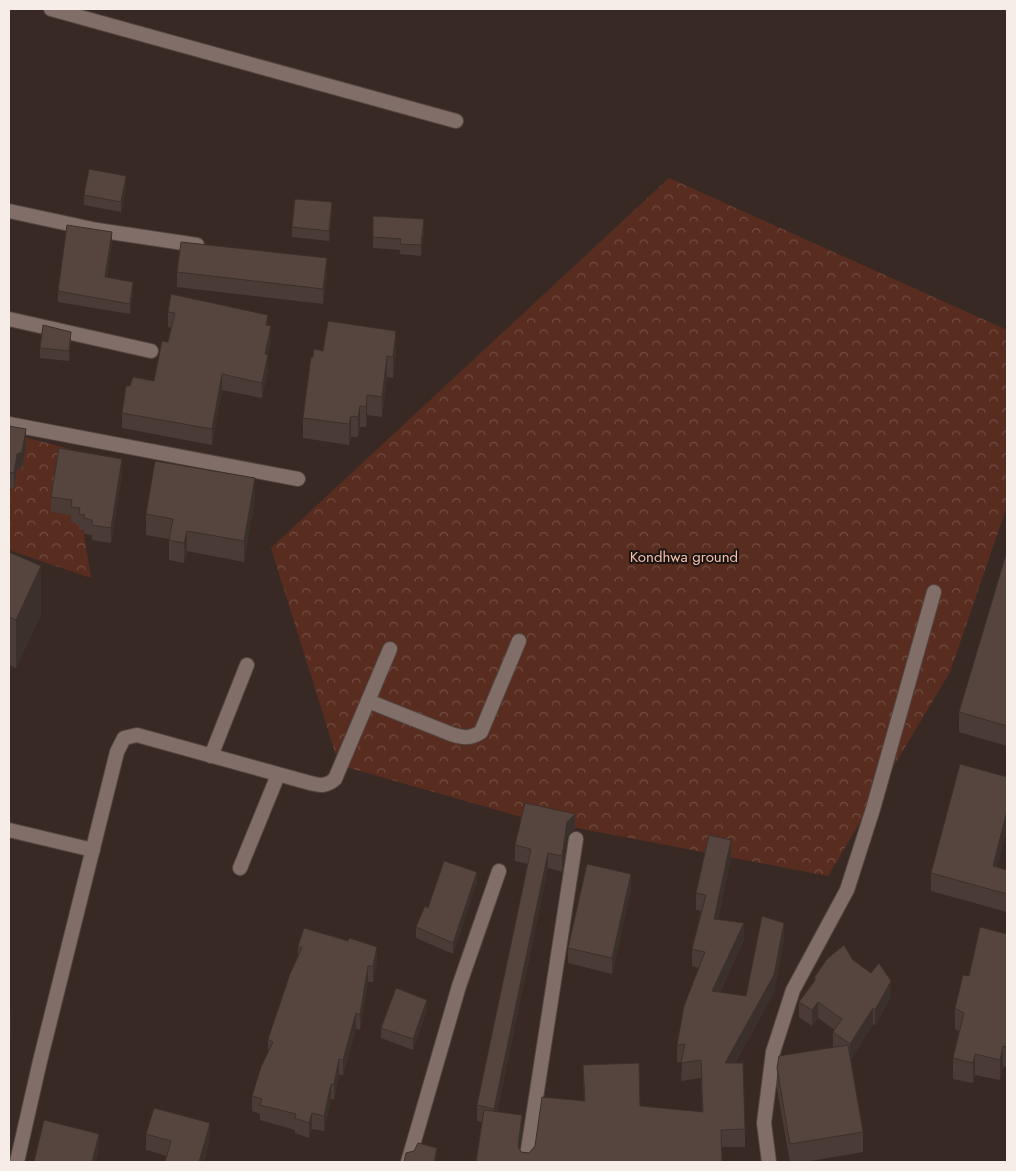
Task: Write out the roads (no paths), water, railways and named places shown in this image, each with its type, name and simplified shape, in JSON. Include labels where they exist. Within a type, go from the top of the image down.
[{"type":"street","points":[[51,9],[456,121]]},
{"type":"street","points":[[9,211],[97,230],[214,247]]},
{"type":"street","points":[[9,319],[151,351]]},
{"type":"street","points":[[9,424],[298,479]]},
{"type":"street","points":[[769,1162],[764,1123],[773,1052],[793,990],[847,890],[873,809],[934,592]]},
{"type":"street","points":[[368,701],[451,734],[464,738],[473,737],[481,732],[518,641]]},
{"type":"street","points":[[17,1162],[92,850],[117,752],[124,738],[137,735],[278,775],[322,786],[330,784],[336,778],[390,649]]},
{"type":"street","points":[[210,756],[248,665]]},
{"type":"street","points":[[240,868],[278,775]]},
{"type":"street","points":[[9,830],[92,850]]},
{"type":"street","points":[[526,1162],[576,839]]},
{"type":"street","points":[[408,1162],[460,986],[499,871]]},
{"type":"park label","name":"Kondhwa ground","points":[[684,557]]}]
